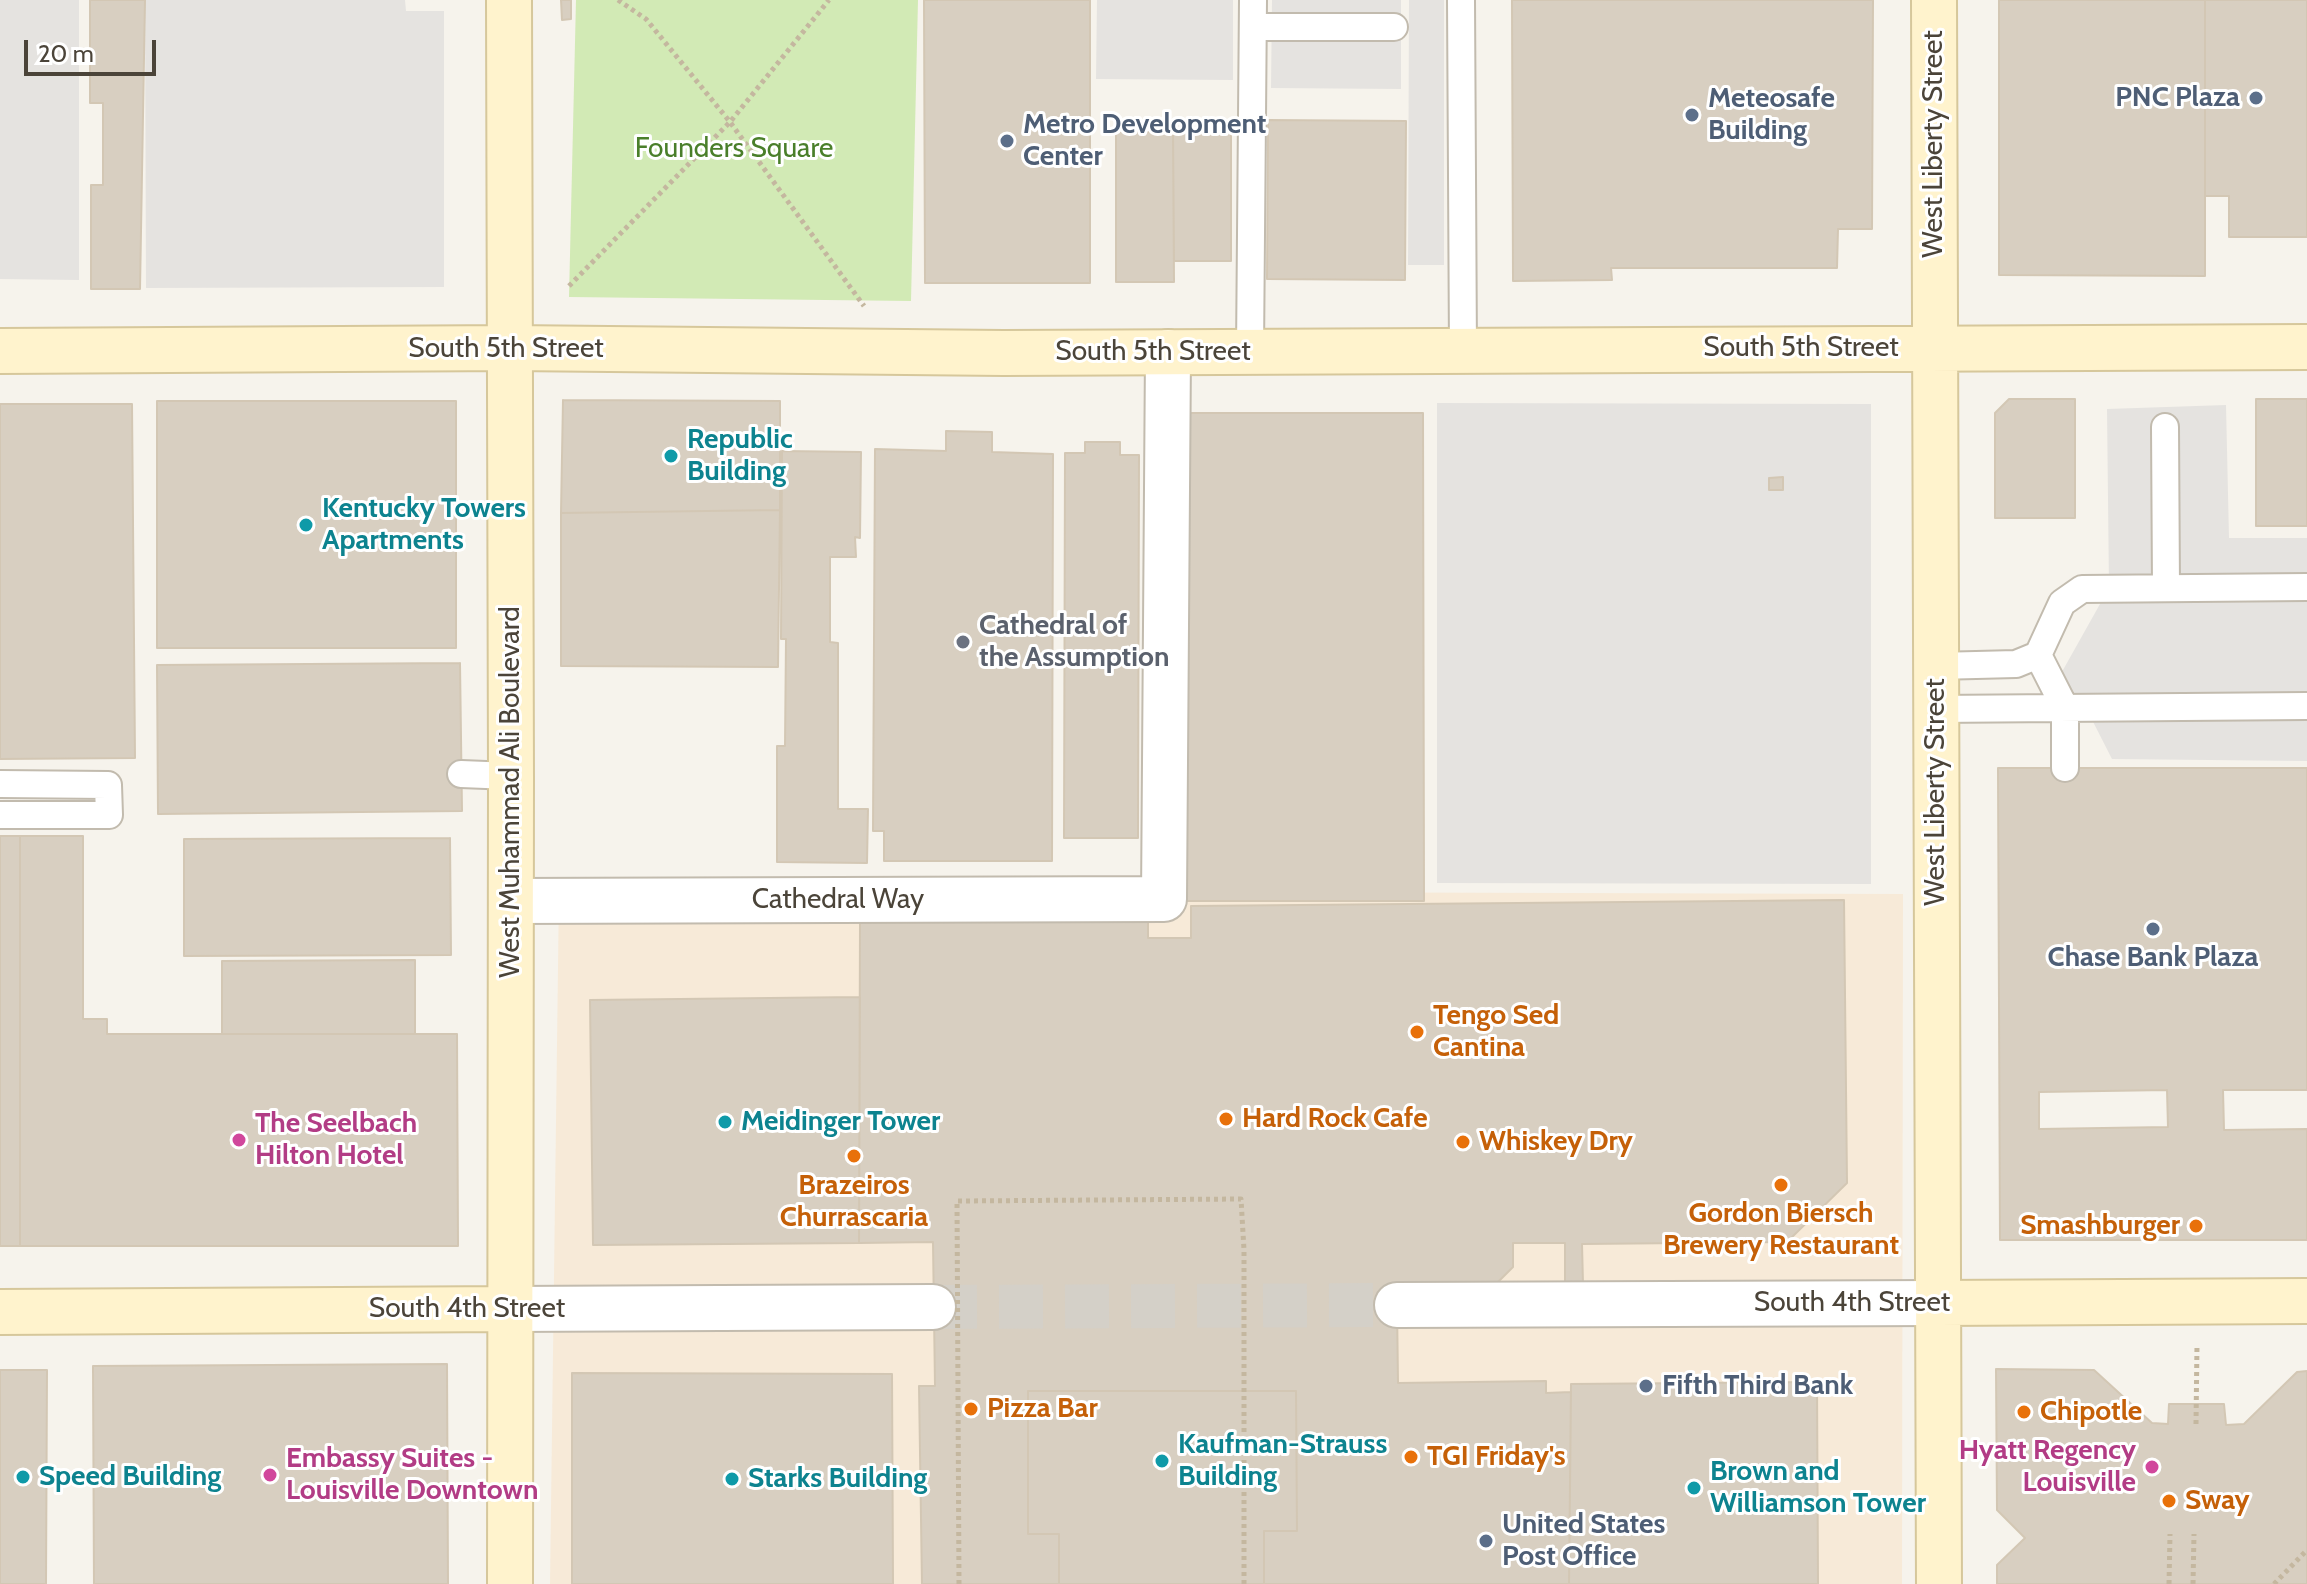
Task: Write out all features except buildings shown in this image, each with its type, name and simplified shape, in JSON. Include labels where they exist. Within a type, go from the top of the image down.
[{"type":"street","name":"West Muhammad Ali Boulevard","points":[[509,0],[510,1584]]},
{"type":"street","name":"West Liberty Street","points":[[1934,0],[1939,1584]]},
{"type":"street","name":"South 5th Street","points":[[0,351],[511,348],[898,353],[2307,347]]},
{"type":"street","name":"Cathedral Way","points":[[511,901],[1164,899],[1168,352]]},
{"type":"street","name":"South 4th Street","points":[[1397,1305],[2307,1301]]},
{"type":"street","name":"South 4th Street","points":[[0,1312],[933,1307]]},
{"type":"lane","points":[[1250,351],[1253,0]]},
{"type":"lane","points":[[1461,0],[1463,351]]},
{"type":"lane","points":[[1253,27],[1394,27]]},
{"type":"lane","points":[[2165,427],[2166,588]]},
{"type":"lane","points":[[1936,666],[2016,664],[2038,655],[2062,603],[2082,589],[2307,587]]},
{"type":"lane","points":[[2038,655],[2065,708],[2065,768]]},
{"type":"lane","points":[[1935,709],[2307,706]]},
{"type":"lane","points":[[461,774],[511,776]]},
{"type":"lane","points":[[0,784],[108,785],[109,815],[0,815]]},
{"type":"path","points":[[618,0],[646,19],[730,122],[898,353]]},
{"type":"path","points":[[569,286],[730,122],[829,0]]},
{"type":"path","points":[[959,1584],[957,1201],[1241,1199],[1244,1250],[1244,1584]]},
{"type":"path","points":[[2196,1424],[2197,1344]]},
{"type":"path","points":[[2169,1584],[2170,1534]]},
{"type":"path","points":[[2193,1584],[2194,1534]]},
{"type":"path","points":[[2274,1584],[2307,1550]]},
{"type":"shaded area","points":[[0,0],[79,0],[79,280],[0,279]]},
{"type":"shaded area","points":[[145,0],[405,0],[406,11],[444,11],[444,287],[146,288]]},
{"type":"shaded area","points":[[1097,0],[1233,0],[1233,80],[1096,79]]},
{"type":"shaded area","points":[[1272,0],[1401,0],[1401,89],[1271,88]]},
{"type":"shaded area","points":[[1409,0],[1444,0],[1444,265],[1408,265]]},
{"type":"shaded area","points":[[1437,403],[1871,404],[1871,884],[1437,883]]},
{"type":"shaded area","points":[[2226,405],[2229,538],[2307,538],[2307,761],[2112,759],[2086,708],[2054,686],[2109,588],[2107,409]]},
{"type":"shaded area","points":[[559,890],[1903,894],[1902,1584],[550,1584]]},
{"type":"green space","name":"Founders Square","points":[[576,0],[918,0],[911,301],[569,297]]},
{"type":"tunnel","points":[[933,1307],[1397,1305]]},
{"type":"place","name":"PNC Plaza","points":[[2256,98]]},
{"type":"place","name":"Meteosafe Building","points":[[1692,115]]},
{"type":"place","name":"Metro Development Center","points":[[1007,141]]},
{"type":"place","name":"Republic Building","points":[[671,456]]},
{"type":"place","name":"Kentucky Towers Apartments","points":[[306,525]]},
{"type":"place","name":"Cathedral of the Assumption","points":[[963,642]]},
{"type":"place","name":"Chase Bank Plaza","points":[[2153,929]]},
{"type":"place","name":"Tengo Sed Cantina","points":[[1417,1032]]},
{"type":"place","name":"Hard Rock Cafe","points":[[1226,1119]]},
{"type":"place","name":"Meidinger Tower","points":[[725,1122]]},
{"type":"place","name":"The Seelbach Hilton Hotel","points":[[239,1140]]},
{"type":"place","name":"Whiskey Dry","points":[[1463,1142]]},
{"type":"place","name":"Brazeiros Churrascaria","points":[[854,1156]]},
{"type":"place","name":"Gordon Biersch Brewery Restaurant","points":[[1781,1185]]},
{"type":"place","name":"Smashburger","points":[[2196,1226]]},
{"type":"place","name":"Fifth Third Bank","points":[[1646,1386]]},
{"type":"place","name":"Pizza Bar","points":[[971,1409]]},
{"type":"place","name":"Chipotle","points":[[2024,1412]]},
{"type":"place","name":"TGI Friday's","points":[[1411,1457]]},
{"type":"place","name":"Kaufman-Strauss Building","points":[[1162,1461]]},
{"type":"place","name":"Hyatt Regency Louisville","points":[[2152,1467]]},
{"type":"place","name":"Embassy Suites - Louisville Downtown","points":[[270,1475]]},
{"type":"place","name":"Speed Building","points":[[23,1477]]},
{"type":"place","name":"Starks Building","points":[[732,1479]]},
{"type":"place","name":"Brown and Williamson Tower","points":[[1694,1488]]},
{"type":"place","name":"Sway","points":[[2169,1501]]},
{"type":"place","name":"United States Post Office","points":[[1486,1541]]}]
